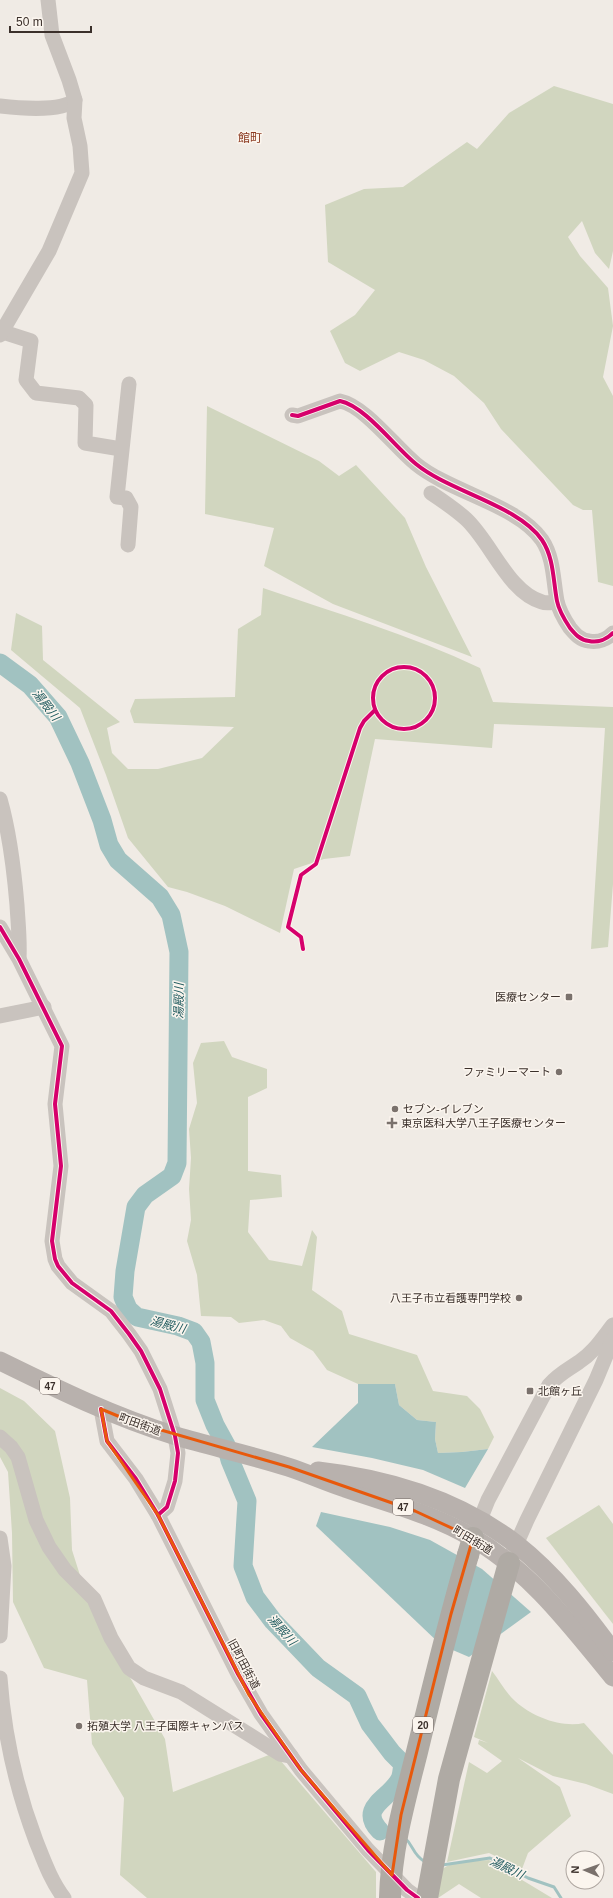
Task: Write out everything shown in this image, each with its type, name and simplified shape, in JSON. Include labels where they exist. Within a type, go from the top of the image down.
[{"type":"highway","name":"20","points":[[390,1898],[394,1858],[401,1815],[437,1667],[474,1538]]},
{"type":"highway","points":[[427,1898],[449,1779],[509,1563]]},
{"type":"main road","name":"町田街道","points":[[0,1360],[68,1395],[101,1409],[175,1436],[289,1467],[345,1488],[415,1511],[474,1538],[509,1563],[540,1590],[613,1677]]},
{"type":"main road","name":"町田街道","points":[[509,1563],[567,1593],[613,1652]]},
{"type":"street","points":[[48,0],[52,35],[75,100],[74,118],[82,164],[81,178],[49,251],[1,333],[31,341],[26,380],[36,393],[79,398],[84,401],[86,405],[85,443],[121,449]]},
{"type":"street","points":[[0,106],[25,108],[66,106],[75,100]]},
{"type":"street","points":[[128,545],[131,507],[126,498],[117,497],[129,384]]},
{"type":"street","points":[[292,415],[298,416],[340,401],[355,406],[417,465],[453,486],[519,518],[534,529],[550,554],[557,602],[563,618],[573,632],[583,640],[593,642],[605,640],[613,633]]},
{"type":"street","points":[[444,503],[453,486]]},
{"type":"street","points":[[427,495],[444,503],[466,519],[484,540],[514,582],[523,591],[541,602],[557,602]]},
{"type":"street","points":[[0,799],[14,871],[20,943],[19,959]]},
{"type":"street","points":[[0,927],[19,959],[62,1046],[55,1104],[61,1166],[52,1241],[55,1259],[58,1266],[72,1282],[111,1311],[130,1334],[141,1351],[160,1389],[175,1436],[178,1453],[175,1481],[167,1507],[158,1515]]},
{"type":"street","points":[[0,1016],[44,1007]]},
{"type":"street","points":[[474,1538],[488,1500],[549,1385],[559,1374],[579,1362],[593,1351],[613,1326]]},
{"type":"street","points":[[509,1563],[575,1420],[596,1380],[613,1339]]},
{"type":"street","name":"旧町田街道","points":[[101,1409],[107,1440],[136,1479],[158,1515],[238,1674],[261,1714],[291,1756],[368,1850],[407,1890],[418,1898]]},
{"type":"street","points":[[0,1437],[11,1447],[18,1457],[36,1520],[49,1547],[64,1570],[94,1599],[111,1638],[129,1668],[144,1678],[181,1692],[280,1754],[291,1756]]},
{"type":"street","points":[[0,1538],[4,1566],[0,1636]]},
{"type":"street","points":[[0,1678],[1,1701],[10,1760],[21,1798],[44,1862],[64,1898]]},
{"type":"highlighted area","points":[[101,1409],[130,1421],[289,1467],[415,1511],[473,1538],[451,1614],[401,1815],[392,1875],[301,1770],[249,1695],[158,1515],[107,1441]]},
{"type":"green space","points":[[554,86],[613,104],[613,251],[609,269],[595,253],[582,221],[568,237],[580,256],[608,288],[613,326],[603,377],[613,396],[613,586],[598,582],[592,510],[583,510],[573,505],[501,429],[484,403],[454,376],[424,360],[399,352],[360,371],[345,363],[330,331],[355,315],[375,290],[328,262],[325,205],[364,189],[403,187],[467,142],[477,149],[509,113]]},
{"type":"green space","points":[[207,406],[319,461],[339,476],[356,465],[405,518],[426,567],[472,657],[333,604],[264,566],[274,528],[205,514]]},
{"type":"green space","points":[[263,588],[400,635],[480,668],[493,702],[613,707],[613,884],[608,947],[591,949],[605,728],[494,724],[492,748],[375,739],[350,856],[324,859],[294,869],[280,933],[225,906],[187,892],[168,887],[128,838],[80,708],[11,650],[16,613],[42,626],[43,660],[120,722],[107,728],[112,753],[128,769],[158,769],[202,758],[234,727],[134,723],[130,711],[135,699],[235,697],[238,629],[261,615]]},
{"type":"green space","points":[[224,1041],[232,1057],[267,1069],[267,1088],[248,1097],[248,1171],[281,1175],[282,1197],[250,1200],[248,1232],[269,1260],[302,1266],[312,1230],[317,1237],[312,1290],[342,1311],[349,1334],[417,1355],[433,1391],[467,1396],[480,1409],[494,1437],[488,1449],[438,1453],[435,1439],[436,1422],[417,1420],[399,1405],[395,1384],[358,1384],[327,1370],[313,1351],[290,1338],[281,1326],[264,1320],[239,1323],[231,1317],[201,1316],[197,1275],[187,1241],[191,1220],[189,1189],[191,1158],[189,1129],[197,1103],[193,1063],[201,1043]]},
{"type":"green space","name":"拓殖大学 八王子国際キャンパス","points":[[0,1388],[24,1401],[55,1431],[70,1498],[72,1550],[90,1607],[165,1739],[173,1792],[274,1753],[376,1872],[376,1898],[147,1898],[120,1875],[124,1798],[92,1744],[87,1680],[44,1668],[13,1602],[12,1533],[8,1472],[0,1457]]},
{"type":"green space","points":[[599,1505],[613,1524],[613,1624],[546,1538]]},
{"type":"green space","points":[[492,1671],[509,1694],[522,1707],[548,1720],[566,1724],[584,1723],[613,1755],[613,1794],[586,1784],[553,1776],[518,1758],[560,1787],[571,1816],[528,1853],[522,1869],[489,1853],[447,1862],[469,1762],[487,1773],[502,1761],[478,1744],[479,1740],[488,1743],[474,1737]]},
{"type":"green space","points":[[489,1860],[552,1898],[481,1898],[459,1884],[438,1898],[437,1878],[441,1870],[446,1866],[467,1861]]},
{"type":"water","points":[[358,1384],[395,1384],[399,1405],[417,1420],[436,1422],[435,1439],[438,1453],[488,1449],[465,1488],[423,1470],[372,1458],[312,1447],[358,1403]]},
{"type":"water","points":[[321,1512],[390,1527],[430,1540],[482,1569],[531,1612],[469,1657],[441,1645],[316,1526]]},
{"type":"waterway","name":"湯殿川","points":[[0,663],[30,685],[58,717],[80,763],[102,820],[109,845],[118,860],[160,897],[171,915],[179,952],[177,1163],[172,1176],[145,1195],[136,1207],[125,1271],[123,1297],[128,1309],[137,1317],[178,1326],[194,1332],[201,1342],[205,1363],[205,1400],[215,1425],[226,1445],[230,1460],[247,1501],[243,1566],[255,1597],[273,1621],[318,1668],[357,1696],[370,1724],[392,1753],[403,1764],[400,1779],[374,1809],[372,1816],[374,1823],[380,1831]]},
{"type":"waterway","name":"湯殿川","points":[[380,1831],[390,1834]]},
{"type":"waterway","name":"湯殿川","points":[[405,1838],[415,1853],[425,1862]]},
{"type":"waterway","name":"湯殿川","points":[[442,1865],[490,1858],[528,1878],[554,1887],[561,1898]]},
{"type":"cycle path","points":[[292,415],[298,416],[340,401],[350,404],[380,428],[408,457],[430,474],[517,517],[531,528],[546,547],[551,562],[558,605],[570,628],[580,638],[592,641],[602,640],[613,633]]},
{"type":"cycle path","points":[[398,667],[410,667],[426,676],[433,686],[435,698],[433,710],[426,720],[410,729],[398,729],[387,724],[378,715],[373,704],[373,692],[378,681],[387,672],[398,667]]},
{"type":"cycle path","points":[[303,949],[301,937],[288,927],[301,875],[316,864],[360,728],[364,721],[375,710]]},
{"type":"cycle path","points":[[0,927],[19,959],[62,1046],[55,1104],[61,1166],[52,1241],[55,1259],[58,1266],[72,1283],[111,1311],[141,1351],[160,1389],[175,1436],[178,1453],[175,1481],[167,1507],[158,1515]]},
{"type":"cycle path","points":[[101,1409],[107,1441],[136,1479],[158,1515],[238,1674],[261,1714],[301,1770],[368,1850],[407,1890],[418,1898]]},
{"type":"place","name":"医療センター","points":[[569,997]]},
{"type":"place","name":"ファミリーマート","points":[[559,1072]]},
{"type":"place","name":"セブン-イレブン","points":[[395,1109]]},
{"type":"place","name":"東京医科大学八王子医療センター","points":[[392,1123]]},
{"type":"place","name":"八王子市立看護専門学校","points":[[519,1298]]},
{"type":"place","name":"北館ヶ丘","points":[[530,1391]]},
{"type":"place","name":"拓殖大学 八王子国際キャンパス","points":[[79,1726]]},
{"type":"district","name":"館町","points":[[250,138]]}]
